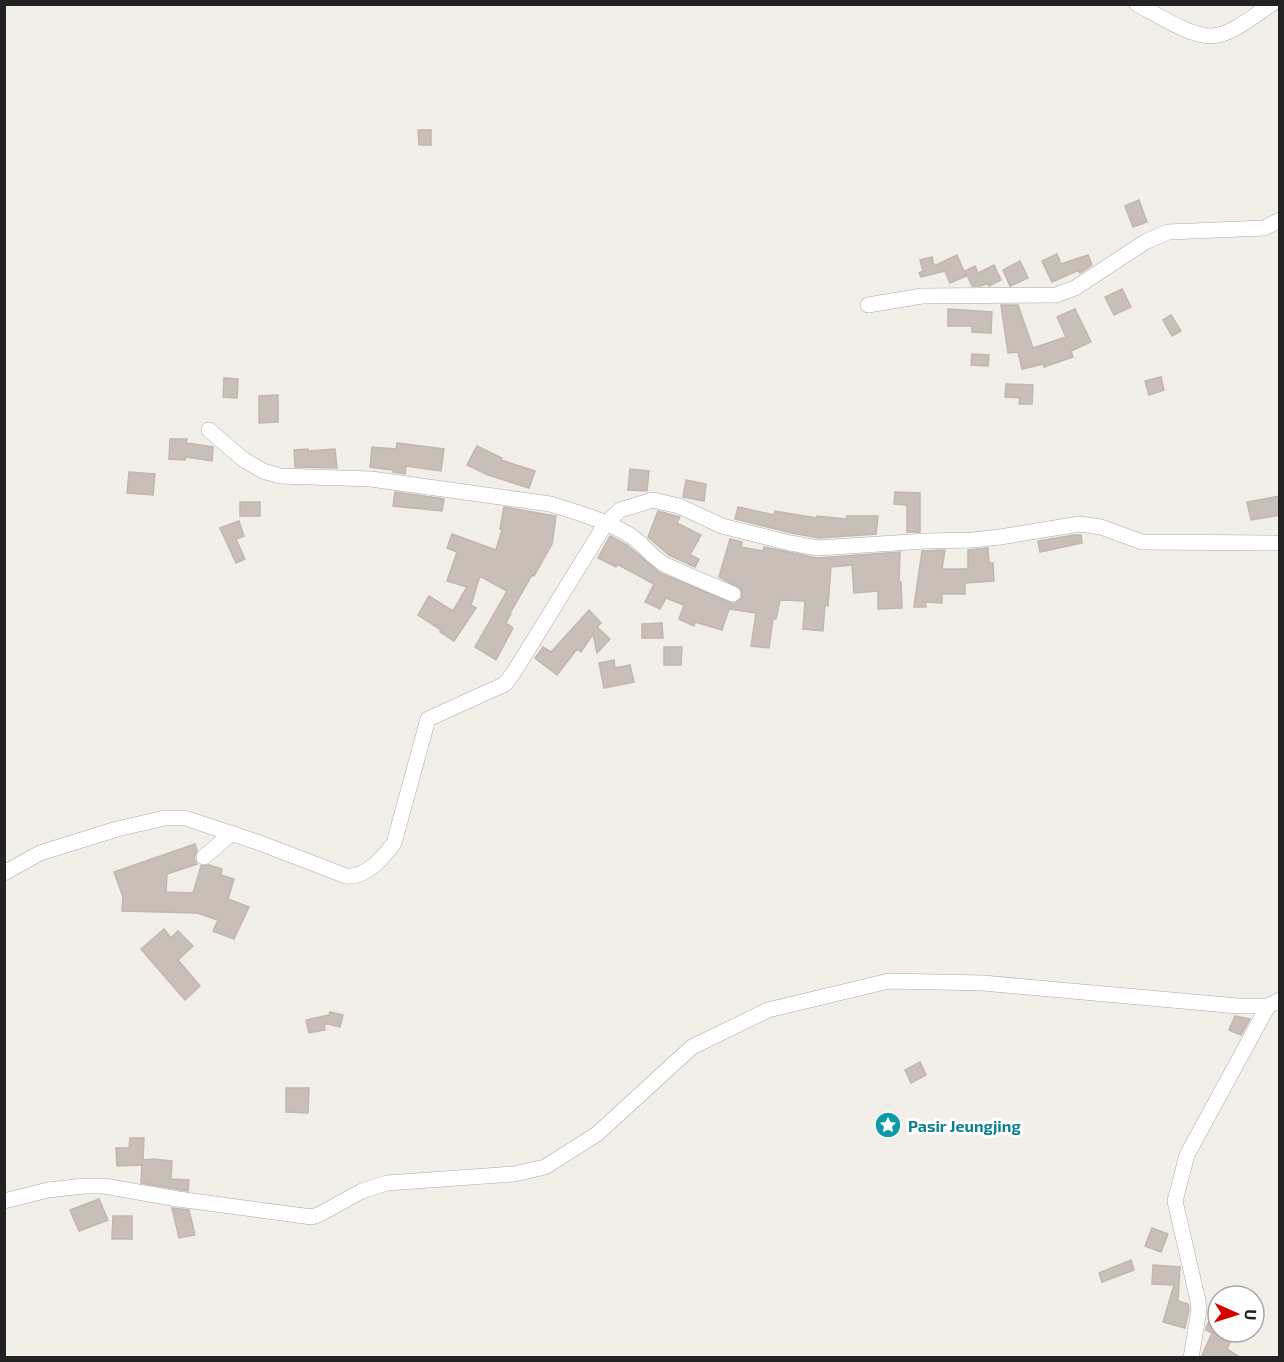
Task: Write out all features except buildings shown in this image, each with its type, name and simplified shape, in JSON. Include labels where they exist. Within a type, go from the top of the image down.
[{"type":"street","points":[[1137,4],[1192,32],[1216,36],[1227,33],[1272,4]]},
{"type":"street","points":[[868,305],[922,296],[1056,295],[1075,288],[1145,242],[1168,232],[1264,228],[1280,220]]},
{"type":"street","points":[[209,430],[244,460],[263,471],[280,476],[371,479],[550,504],[606,523],[630,535],[651,556],[663,563],[733,594]]},
{"type":"street","points":[[4,873],[40,853],[117,829],[165,818],[185,818],[232,833],[346,876],[354,877],[362,874],[385,855],[394,843],[428,719],[505,684],[606,523],[620,510],[653,500],[679,506],[722,526],[818,548],[972,540],[1078,524],[1101,527],[1142,542],[1280,543]]},
{"type":"street","points":[[204,857],[232,833]]},
{"type":"street","points":[[4,1202],[48,1190],[104,1186],[178,1199],[312,1217],[362,1191],[387,1183],[514,1174],[545,1167],[597,1134],[692,1047],[768,1010],[889,981],[983,983],[1238,1006],[1274,1003]]},
{"type":"street","points":[[1191,1358],[1199,1310],[1175,1201],[1187,1155],[1274,1003]]},
{"type":"place","name":"Pasir Jeungjing","points":[[888,1125]]}]
